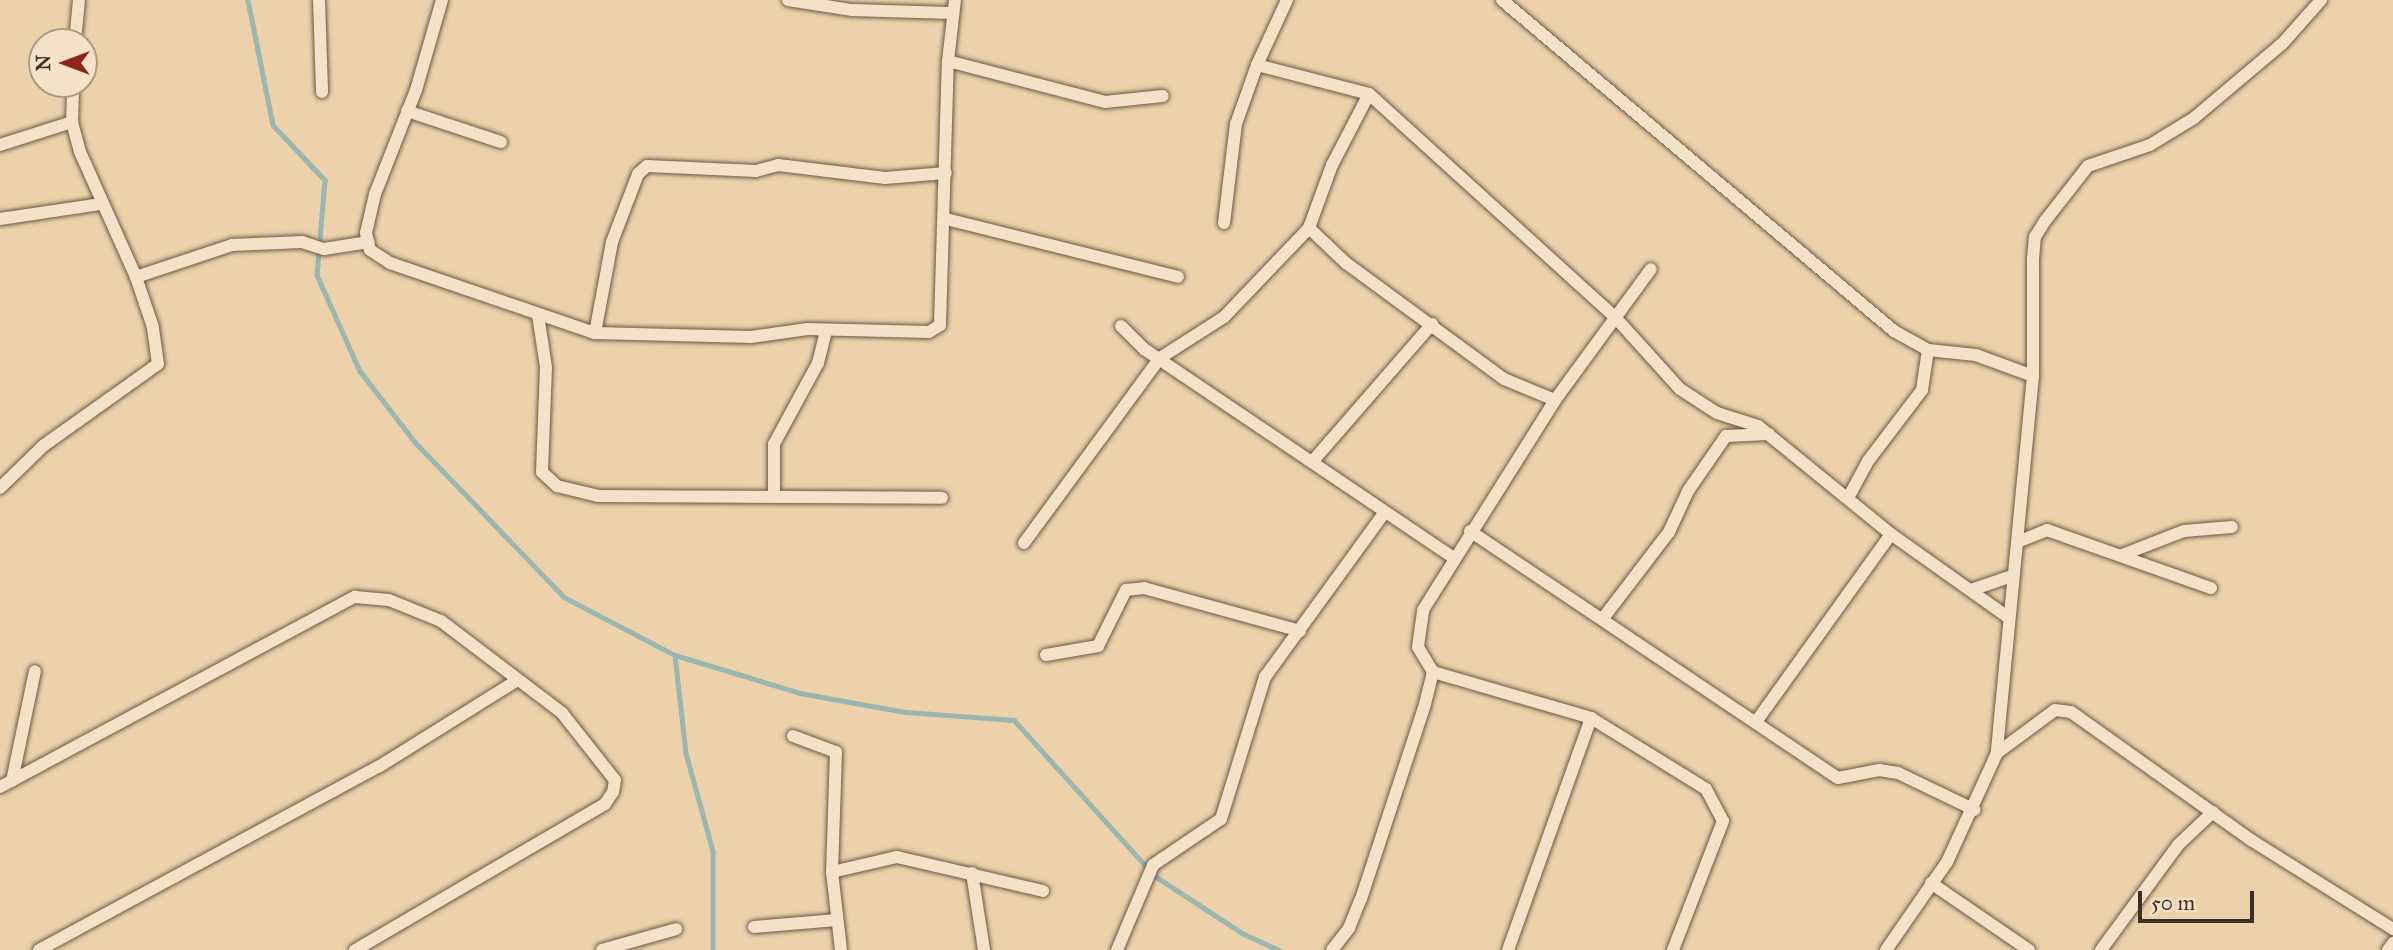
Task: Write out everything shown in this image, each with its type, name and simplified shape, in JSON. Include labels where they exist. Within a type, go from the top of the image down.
[{"type":"street","points":[[76,28],[79,0]]},
{"type":"street","points":[[319,0],[322,92]]},
{"type":"street","points":[[442,0],[407,111],[375,194],[368,243],[370,250],[390,263],[596,333],[751,337],[826,330],[937,329],[946,219],[948,61],[953,6],[852,10],[788,0]]},
{"type":"street","points":[[1224,223],[1236,124],[1257,65],[1287,0]]},
{"type":"street","points":[[1502,0],[1894,331],[1928,350],[1976,355],[2033,376]]},
{"type":"street","points":[[1886,950],[1975,810],[1997,753],[2012,576],[2020,541],[2033,376],[2035,237],[2088,166],[2150,145],[2194,117],[2282,44],[2321,0]]},
{"type":"street","points":[[948,61],[1105,103],[1163,96]]},
{"type":"street","points":[[1257,65],[1369,94],[1614,316],[1680,389],[1717,413],[1769,434],[1891,534],[1974,589],[2008,617]]},
{"type":"street","points":[[1024,543],[1160,358],[1224,317],[1309,228],[1332,165],[1369,94]]},
{"type":"street","points":[[0,488],[43,446],[158,364],[153,327],[136,277],[100,204],[72,122],[73,98]]},
{"type":"street","points":[[407,111],[501,142]]},
{"type":"street","points":[[0,145],[72,122]]},
{"type":"street","points":[[596,333],[612,242],[638,174],[648,166],[756,171],[778,165],[885,178],[946,173]]},
{"type":"street","points":[[0,219],[100,204]]},
{"type":"street","points":[[946,219],[1178,277]]},
{"type":"street","points":[[1309,228],[1346,263],[1504,379],[1555,400]]},
{"type":"street","points":[[136,277],[232,245],[303,242],[324,249],[368,243]]},
{"type":"street","points":[[1651,269],[1555,400],[1469,531],[1420,625],[1418,647],[1433,672],[1591,718],[1706,789],[1724,821],[1673,950]]},
{"type":"street","points":[[538,315],[546,367],[542,472],[557,486],[598,496],[774,494],[942,498]]},
{"type":"street","points":[[1312,462],[1432,324]]},
{"type":"street","points":[[1121,326],[1160,358],[1384,513],[1454,558]]},
{"type":"street","points":[[774,494],[774,444],[818,363],[826,330]]},
{"type":"street","points":[[1848,498],[1868,461],[1922,390],[1928,350]]},
{"type":"street","points":[[1604,617],[1669,532],[1688,491],[1726,436],[1769,434]]},
{"type":"street","points":[[1117,950],[1153,865],[1221,819],[1265,677],[1384,513]]},
{"type":"street","points":[[2122,555],[2184,531],[2232,527]]},
{"type":"street","points":[[2020,541],[2047,530],[2211,588]]},
{"type":"street","points":[[1469,531],[1604,617],[1838,778],[1879,770],[1898,774],[1975,810]]},
{"type":"street","points":[[1756,722],[1891,534]]},
{"type":"street","points":[[1974,589],[2012,576]]},
{"type":"street","points":[[1046,655],[1098,646],[1126,590],[1144,588],[1300,631]]},
{"type":"street","points":[[0,787],[355,597],[389,600],[441,621],[516,681],[562,713],[615,780],[613,792],[605,804],[355,950]]},
{"type":"street","points":[[12,781],[35,671]]},
{"type":"street","points":[[1332,950],[1349,929],[1361,900],[1433,672]]},
{"type":"street","points":[[39,950],[380,766],[516,681]]},
{"type":"street","points":[[1997,753],[2063,709],[2213,812],[2393,929]]},
{"type":"street","points":[[1508,950],[1591,718]]},
{"type":"street","points":[[793,736],[836,752],[832,873],[841,950]]},
{"type":"street","points":[[2101,950],[2178,845],[2213,812]]},
{"type":"street","points":[[832,873],[897,858],[1043,891]]},
{"type":"street","points":[[972,873],[984,950]]},
{"type":"street","points":[[1931,883],[2029,950]]},
{"type":"street","points":[[754,927],[837,920]]},
{"type":"street","points":[[602,950],[676,929]]},
{"type":"street","points":[[2388,950],[2393,943]]},
{"type":"waterway","points":[[248,0],[273,125],[325,180],[317,275],[360,371],[415,442],[564,597],[675,655],[800,693],[906,712],[1014,720],[1155,876],[1242,933],[1279,950]]},
{"type":"waterway","points":[[675,655],[686,753],[713,851],[713,950]]}]
